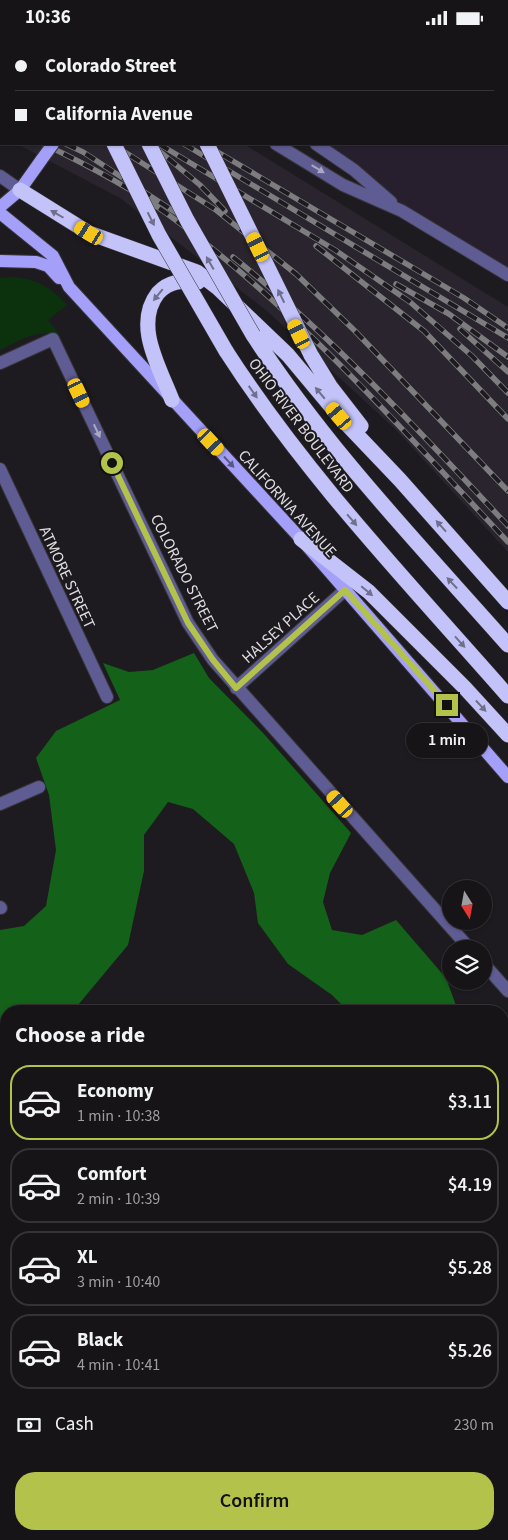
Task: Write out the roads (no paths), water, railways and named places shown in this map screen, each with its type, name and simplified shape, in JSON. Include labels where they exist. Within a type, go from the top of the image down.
[{"type":"highway","points":[[111,145],[140,197]]},
{"type":"highway","name":"OHIO RIVER BOULEVARD","points":[[114,145],[180,274],[226,351],[277,427],[326,488],[508,696]]},
{"type":"highway","name":"OHIO RIVER BOULEVARD","points":[[149,145],[186,220],[253,335],[302,408],[412,540],[508,645]]},
{"type":"highway","points":[[207,145],[311,355],[330,386],[400,480]]},
{"type":"highway","points":[[20,190],[89,233],[156,255],[197,272],[218,288],[288,355],[339,416],[400,480],[508,602]]},
{"type":"highway","points":[[172,400],[147,332],[147,316],[150,306],[160,291],[176,282],[186,281],[218,288]]},
{"type":"highway","points":[[301,539],[369,592],[508,735]]},
{"type":"main road","points":[[0,207],[20,190],[52,145]]},
{"type":"main road","name":"CALIFORNIA AVENUE","points":[[0,213],[53,256],[69,287],[301,539],[508,777]]},
{"type":"main road","points":[[0,261],[36,262],[48,266],[69,287]]},
{"type":"street","points":[[278,145],[344,185],[402,211],[508,275]]},
{"type":"street","points":[[317,145],[343,163],[402,211]]},
{"type":"street","points":[[334,145],[343,163]]},
{"type":"street","points":[[0,176],[20,190]]},
{"type":"street","name":"COLORADO STREET","points":[[0,363],[53,339],[188,623],[213,660],[462,940]]},
{"type":"street","name":"ATMORE STREET","points":[[0,469],[107,697]]},
{"type":"street","name":"HALSEY PLACE","points":[[236,688],[345,590]]},
{"type":"street","points":[[0,804],[39,787]]},
{"type":"street","points":[[492,973],[508,991]]},
{"type":"railway","points":[[46,145],[75,159],[152,203],[213,249],[258,287],[344,369],[508,542]]},
{"type":"railway","points":[[68,145],[83,152],[178,214]]},
{"type":"railway","points":[[114,145],[216,210],[296,274],[355,331],[508,491]]},
{"type":"railway","points":[[152,145],[200,185],[225,211]]},
{"type":"railway","points":[[161,145],[335,250],[410,302],[472,356],[508,393]]},
{"type":"railway","points":[[186,145],[508,338]]},
{"type":"railway","points":[[206,145],[464,298],[508,328]]},
{"type":"railway","points":[[316,246],[424,331],[508,419]]},
{"type":"railway","points":[[233,257],[341,353],[409,421],[508,526]]},
{"type":"railway","points":[[396,284],[449,314],[508,357]]},
{"type":"railway","points":[[460,329],[508,372]]}]
